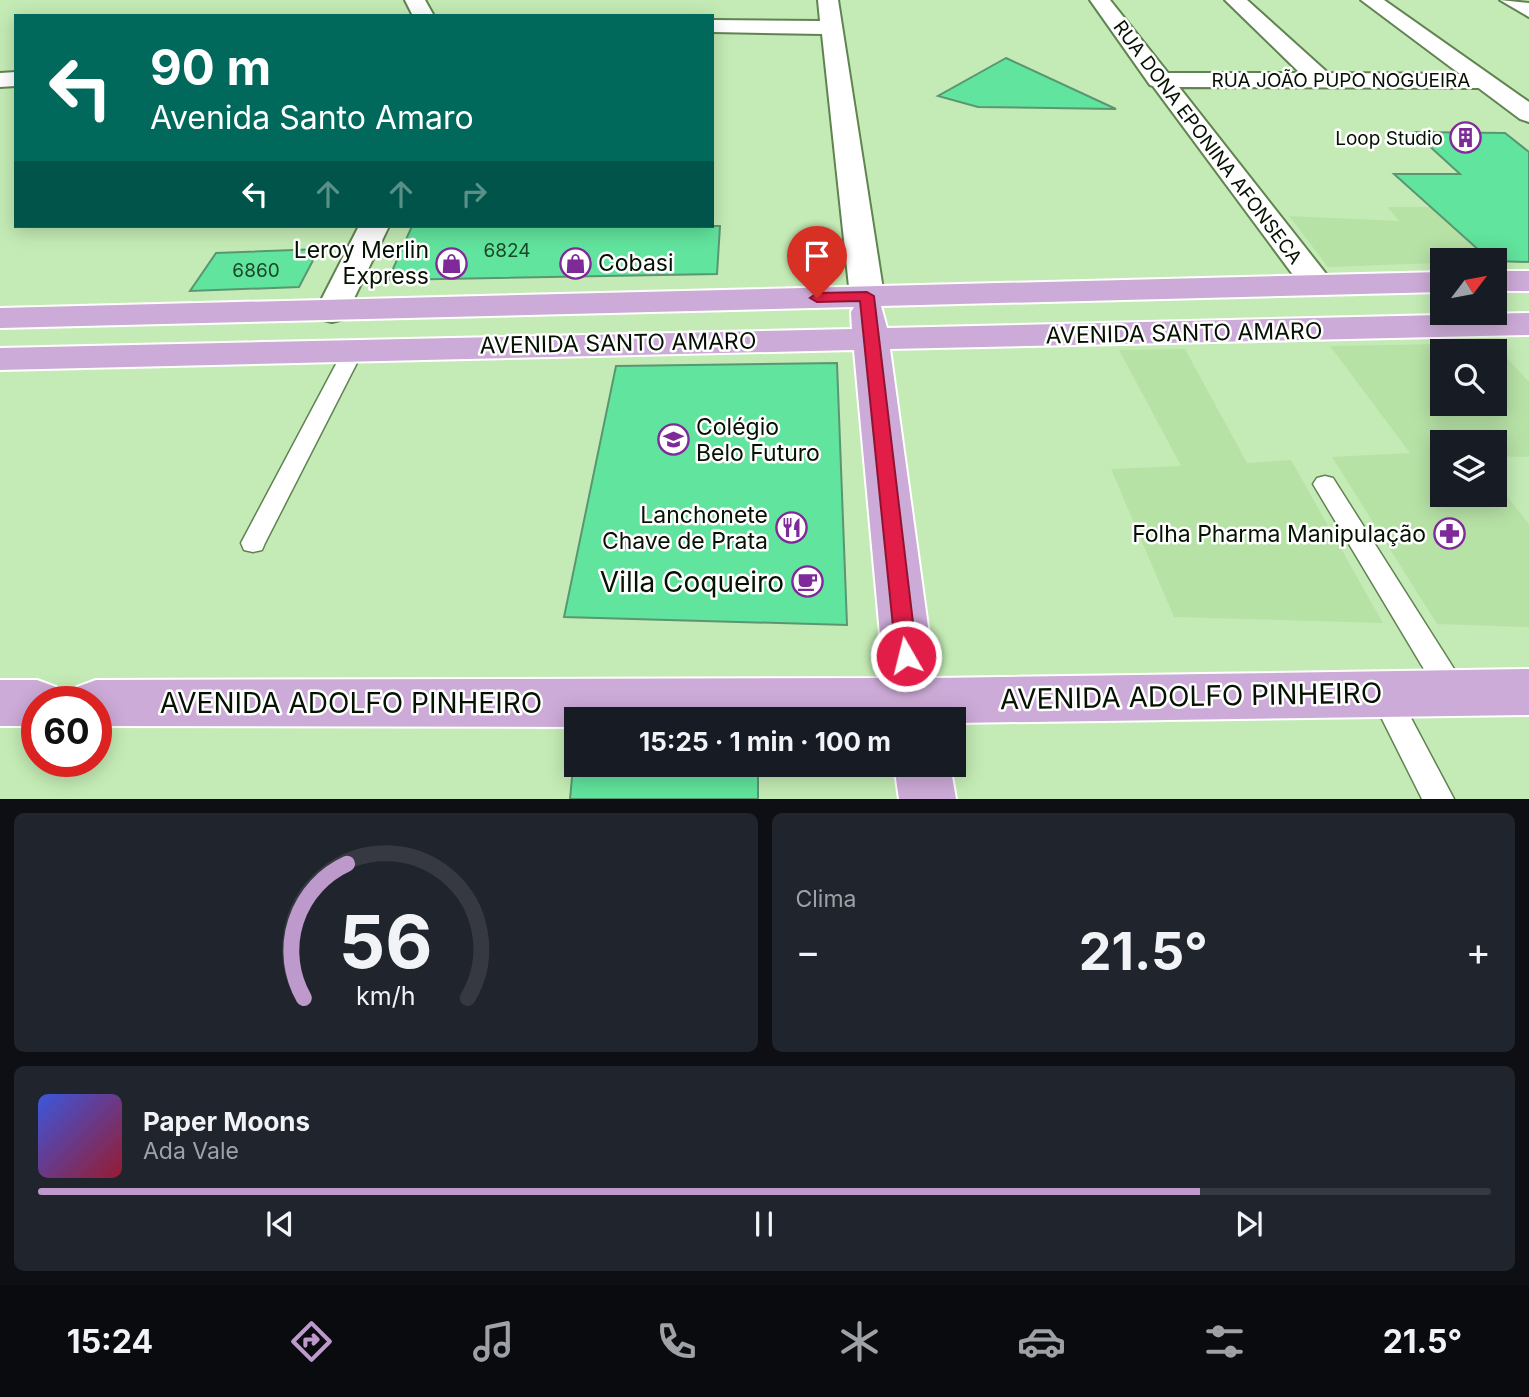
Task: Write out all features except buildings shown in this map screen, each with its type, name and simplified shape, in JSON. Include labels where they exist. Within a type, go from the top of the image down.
[{"type":"main road","points":[[1507,281],[1529,281]]},
{"type":"main road","name":"AVENIDA SANTO AMARO","points":[[0,318],[332,312],[1430,282]]},
{"type":"main road","points":[[867,296],[914,707]]},
{"type":"main road","name":"AVENIDA SANTO AMARO","points":[[0,359],[1529,324]]},
{"type":"main road","name":"AVENIDA ADOLFO PINHEIRO","points":[[966,708],[1382,693],[1529,692]]},
{"type":"main road","points":[[0,703],[21,703]]},
{"type":"main road","name":"AVENIDA ADOLFO PINHEIRO","points":[[112,703],[709,704],[812,707]]},
{"type":"main road","points":[[924,777],[928,799]]},
{"type":"street","points":[[828,0],[867,296]]},
{"type":"street","name":"RUA DONA EPONINA AFONSECA","points":[[1100,0],[1158,80],[1317,284]]},
{"type":"street","points":[[1235,0],[1320,79]]},
{"type":"street","points":[[1371,0],[1529,114]]},
{"type":"street","points":[[1510,0],[1529,11]]},
{"type":"street","points":[[714,26],[831,28]]},
{"type":"street","name":"RUA JOÃO PUPO NOGUEIRA","points":[[1158,80],[1482,81]]},
{"type":"street","points":[[332,312],[373,228]]},
{"type":"lane","points":[[253,543],[354,349]]},
{"type":"lane","points":[[1325,485],[1453,692]]},
{"type":"lane","points":[[1382,693],[1439,799]]},
{"type":"shaded area","points":[[1387,207],[1431,207],[1477,248],[1430,248],[1430,263],[1328,267],[1289,216],[1399,221]]},
{"type":"shaded area","points":[[1430,344],[1430,416],[1507,416],[1507,358],[1529,382],[1529,457],[1507,456],[1507,430],[1430,430],[1430,507],[1507,507],[1507,496],[1529,524],[1529,627],[1437,624],[1332,457],[1410,453],[1330,346]]},
{"type":"shaded area","points":[[1185,349],[1247,463],[1291,460],[1383,623],[1174,617],[1111,469],[1181,466],[1119,350]]},
{"type":"place","name":"Loop Studio","points":[[1466,138]]},
{"type":"place","name":"Leroy Merlin Express","points":[[452,263]]},
{"type":"place","name":"Cobasi","points":[[575,263]]},
{"type":"place","name":"Colégio Belo Futuro","points":[[673,440]]},
{"type":"place","name":"Lanchonete Chave de Prata","points":[[791,528]]},
{"type":"place","name":"Folha Pharma Manipulação","points":[[1449,534]]},
{"type":"place","name":"Villa Coqueiro","points":[[807,582]]},
{"type":"route","points":[[817,298],[867,296],[906,656]]}]
